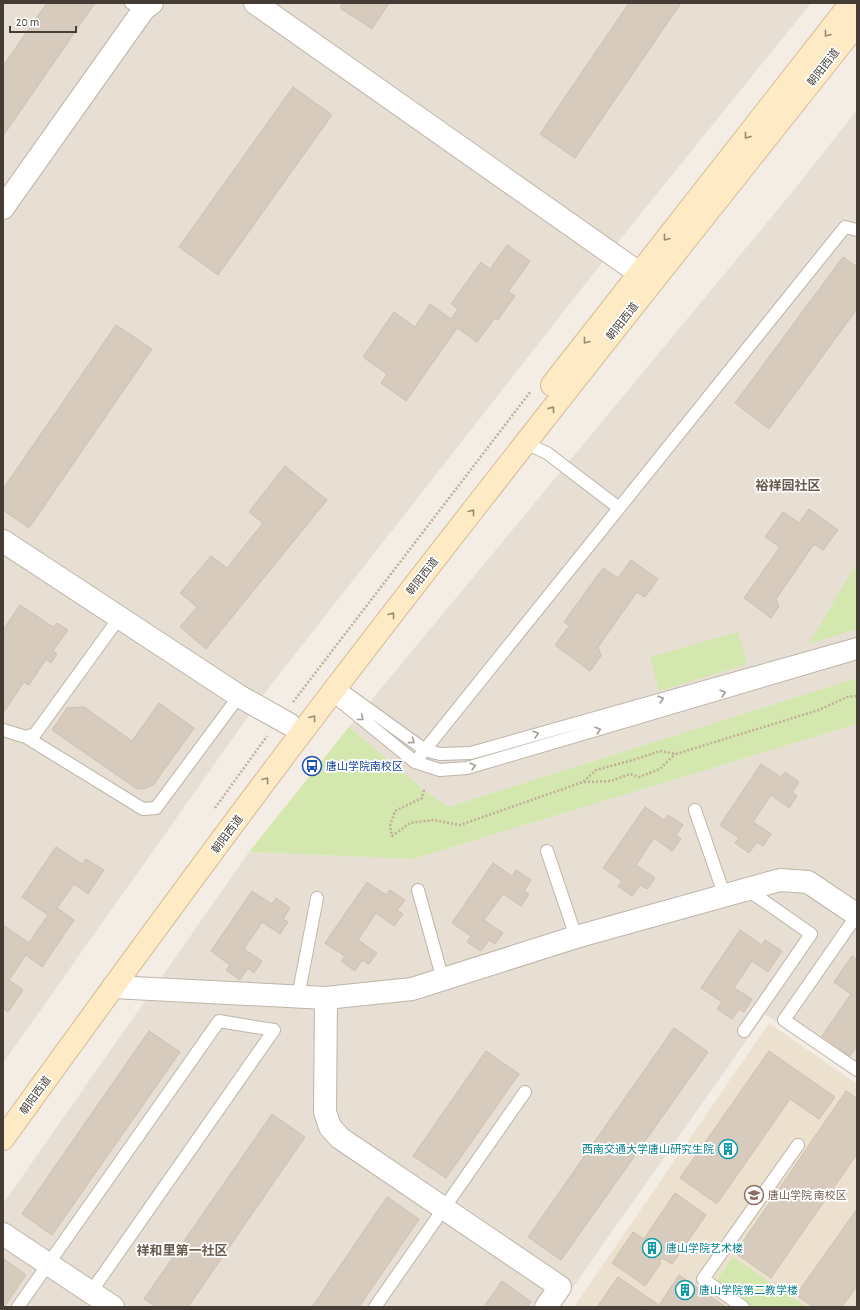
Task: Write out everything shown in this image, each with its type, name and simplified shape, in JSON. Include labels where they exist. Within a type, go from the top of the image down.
[{"type":"main road","name":"朝阳西道","points":[[3,1118],[289,724],[639,273],[851,3]]},
{"type":"main road","name":"朝阳西道","points":[[3,1139],[113,987],[333,691],[526,441],[857,24]]},
{"type":"street","points":[[255,3],[639,273]]},
{"type":"street","points":[[3,208],[143,5]]},
{"type":"street","points":[[3,541],[239,696],[289,724]]},
{"type":"street","points":[[113,987],[326,998],[412,989],[576,937],[725,897],[780,880],[808,882],[857,915]]},
{"type":"street","points":[[326,998],[325,1112],[330,1127],[340,1138],[560,1287],[546,1307]]},
{"type":"street","points":[[3,1234],[113,1307]]},
{"type":"lane","points":[[415,762],[845,227],[857,230]]},
{"type":"lane","points":[[526,441],[547,453],[619,508]]},
{"type":"lane","points":[[26,737],[35,734],[119,618]]},
{"type":"lane","points":[[333,691],[346,693],[425,750],[440,754],[471,753],[857,644]]},
{"type":"lane","points":[[333,691],[340,701],[415,762],[440,770],[468,768],[857,653]]},
{"type":"lane","points":[[3,730],[26,737],[143,809],[156,808],[239,696]]},
{"type":"lane","points":[[695,810],[725,897]]},
{"type":"lane","points":[[547,851],[576,937]]},
{"type":"lane","points":[[418,890],[443,980]]},
{"type":"lane","points":[[744,1031],[811,934],[748,890]]},
{"type":"lane","points":[[298,997],[316,898]]},
{"type":"lane","points":[[857,915],[784,1020],[857,1070]]},
{"type":"lane","points":[[18,1307],[219,1021],[274,1030],[91,1292]]},
{"type":"lane","points":[[375,1307],[525,1092]]},
{"type":"lane","points":[[743,1307],[704,1279],[798,1145]]},
{"type":"path","points":[[424,790],[422,798],[395,811],[390,826],[392,836],[410,823],[434,820],[460,825],[583,782],[611,781],[630,774],[639,777],[660,769],[676,754],[819,710],[847,697],[857,696]]},
{"type":"path","points":[[583,782],[596,770],[660,751],[676,754]]},
{"type":"shaded area","points":[[3,3],[811,3],[630,227],[267,690],[3,1063]]},
{"type":"shaded area","points":[[857,110],[857,678],[448,807],[424,790],[349,727],[794,190]]},
{"type":"shaded area","points":[[857,724],[857,1077],[765,1014],[559,1307],[3,1307],[3,1204],[249,852],[413,859]]},
{"type":"shaded area","name":"唐山学院 南校区","points":[[769,1023],[857,1084],[857,1307],[574,1307]]},
{"type":"green space","points":[[857,562],[857,629],[809,644]]},
{"type":"green space","points":[[738,632],[747,664],[659,691],[650,657]]},
{"type":"green space","points":[[857,678],[857,724],[413,859],[249,852],[349,727],[424,790],[448,807]]},
{"type":"green space","points":[[733,1257],[806,1307],[744,1307],[713,1286]]},
{"type":"building","points":[[47,3],[95,3],[3,136],[3,66]]},
{"type":"building","points":[[343,3],[389,3],[372,29],[340,8]]},
{"type":"building","points":[[629,3],[681,3],[575,158],[540,134]]},
{"type":"building","points":[[293,87],[332,115],[218,275],[179,247]]},
{"type":"building","points":[[507,245],[530,261],[508,292],[515,296],[498,320],[495,318],[477,342],[457,328],[406,401],[381,383],[387,374],[363,357],[394,312],[415,327],[430,304],[451,319],[458,309],[451,304],[481,262],[490,269]]},
{"type":"building","points":[[843,257],[857,267],[857,309],[769,429],[735,403]]},
{"type":"building","points":[[116,325],[152,349],[29,528],[3,510],[3,489]]},
{"type":"building","points":[[285,466],[327,500],[206,649],[180,627],[197,607],[180,593],[211,556],[227,568],[263,523],[249,512]]},
{"type":"building","points":[[809,509],[838,530],[823,550],[814,544],[776,599],[779,606],[771,618],[744,598],[780,547],[765,537],[783,512],[799,523]]},
{"type":"building","points":[[631,560],[658,579],[645,597],[637,592],[598,647],[601,656],[590,671],[555,645],[569,626],[564,622],[603,568],[618,578]]},
{"type":"building","points":[[20,605],[53,627],[57,623],[68,630],[53,651],[57,654],[51,663],[46,659],[29,685],[24,682],[3,713],[3,640],[5,638],[3,630]]},
{"type":"building","points":[[159,703],[194,728],[154,784],[147,788],[137,789],[52,730],[67,708],[84,707],[132,741]]},
{"type":"building","points":[[761,764],[781,777],[785,772],[799,782],[792,792],[797,796],[789,808],[771,795],[753,822],[771,834],[763,846],[757,842],[749,853],[735,843],[739,838],[720,825]]},
{"type":"building","points":[[645,807],[664,820],[668,815],[683,825],[676,835],[681,839],[672,851],[654,838],[636,865],[655,878],[647,889],[640,885],[632,896],[618,886],[622,881],[603,868]]},
{"type":"building","points":[[56,847],[82,864],[86,859],[104,870],[88,894],[74,884],[57,908],[74,920],[42,967],[26,955],[9,980],[23,990],[8,1012],[3,1008],[3,925],[29,943],[48,915],[22,897]]},
{"type":"building","points":[[493,863],[512,876],[516,870],[531,880],[524,891],[529,894],[521,906],[503,894],[484,920],[503,933],[495,944],[489,940],[481,951],[467,942],[471,936],[452,923]]},
{"type":"building","points":[[367,882],[386,895],[390,890],[405,900],[397,910],[403,914],[394,926],[376,913],[358,940],[377,953],[369,964],[362,960],[355,971],[341,961],[345,956],[325,943]]},
{"type":"building","points":[[252,891],[272,904],[276,898],[290,908],[283,919],[288,922],[280,934],[262,922],[244,949],[262,961],[254,973],[248,968],[240,980],[226,970],[230,965],[211,951]]},
{"type":"building","points":[[740,930],[762,945],[765,940],[782,951],[768,972],[752,961],[734,988],[752,999],[744,1012],[739,1009],[732,1019],[717,1009],[722,1002],[701,988]]},
{"type":"building","points":[[852,956],[857,960],[857,1046],[850,1056],[822,1036],[851,994],[834,982]]},
{"type":"building","points":[[674,1028],[708,1052],[561,1260],[528,1237]]},
{"type":"building","points":[[149,1031],[180,1052],[52,1235],[22,1214]]},
{"type":"building","points":[[486,1051],[519,1074],[446,1178],[413,1156]]},
{"type":"building","name":"西南交通大学唐山研究生院","points":[[769,1051],[835,1097],[819,1119],[790,1099],[717,1204],[680,1178]]},
{"type":"building","points":[[846,1091],[857,1098],[857,1154],[771,1278],[735,1253]]},
{"type":"building","points":[[272,1114],[305,1137],[188,1307],[156,1307],[144,1299]]},
{"type":"building","name":"唐山学院艺术楼","points":[[675,1193],[706,1215],[672,1264],[662,1258],[659,1262],[661,1263],[645,1286],[612,1263],[633,1232],[644,1239]]},
{"type":"building","points":[[387,1197],[419,1219],[359,1307],[312,1307]]},
{"type":"building","points":[[857,1209],[857,1286],[842,1307],[813,1307],[796,1295]]},
{"type":"building","points":[[3,1258],[26,1275],[4,1307],[3,1307]]},
{"type":"building","name":"唐山学院第二教学楼","points":[[679,1275],[726,1307],[647,1307],[642,1304],[640,1307],[597,1307],[618,1277],[659,1305]]},
{"type":"building","points":[[502,1281],[531,1302],[527,1307],[484,1307]]},
{"type":"place","name":"唐山学院南校区","points":[[312,766]]},
{"type":"place","name":"西南交通大学唐山研究生院","points":[[728,1149]]},
{"type":"place","name":"唐山学院 南校区","points":[[754,1195]]},
{"type":"place","name":"唐山学院艺术楼","points":[[652,1248]]},
{"type":"place","name":"唐山学院第二教学楼","points":[[685,1290]]},
{"type":"district","name":"裕祥园社区","points":[[788,485]]},
{"type":"district","name":"祥和里第一社区","points":[[182,1250]]}]
